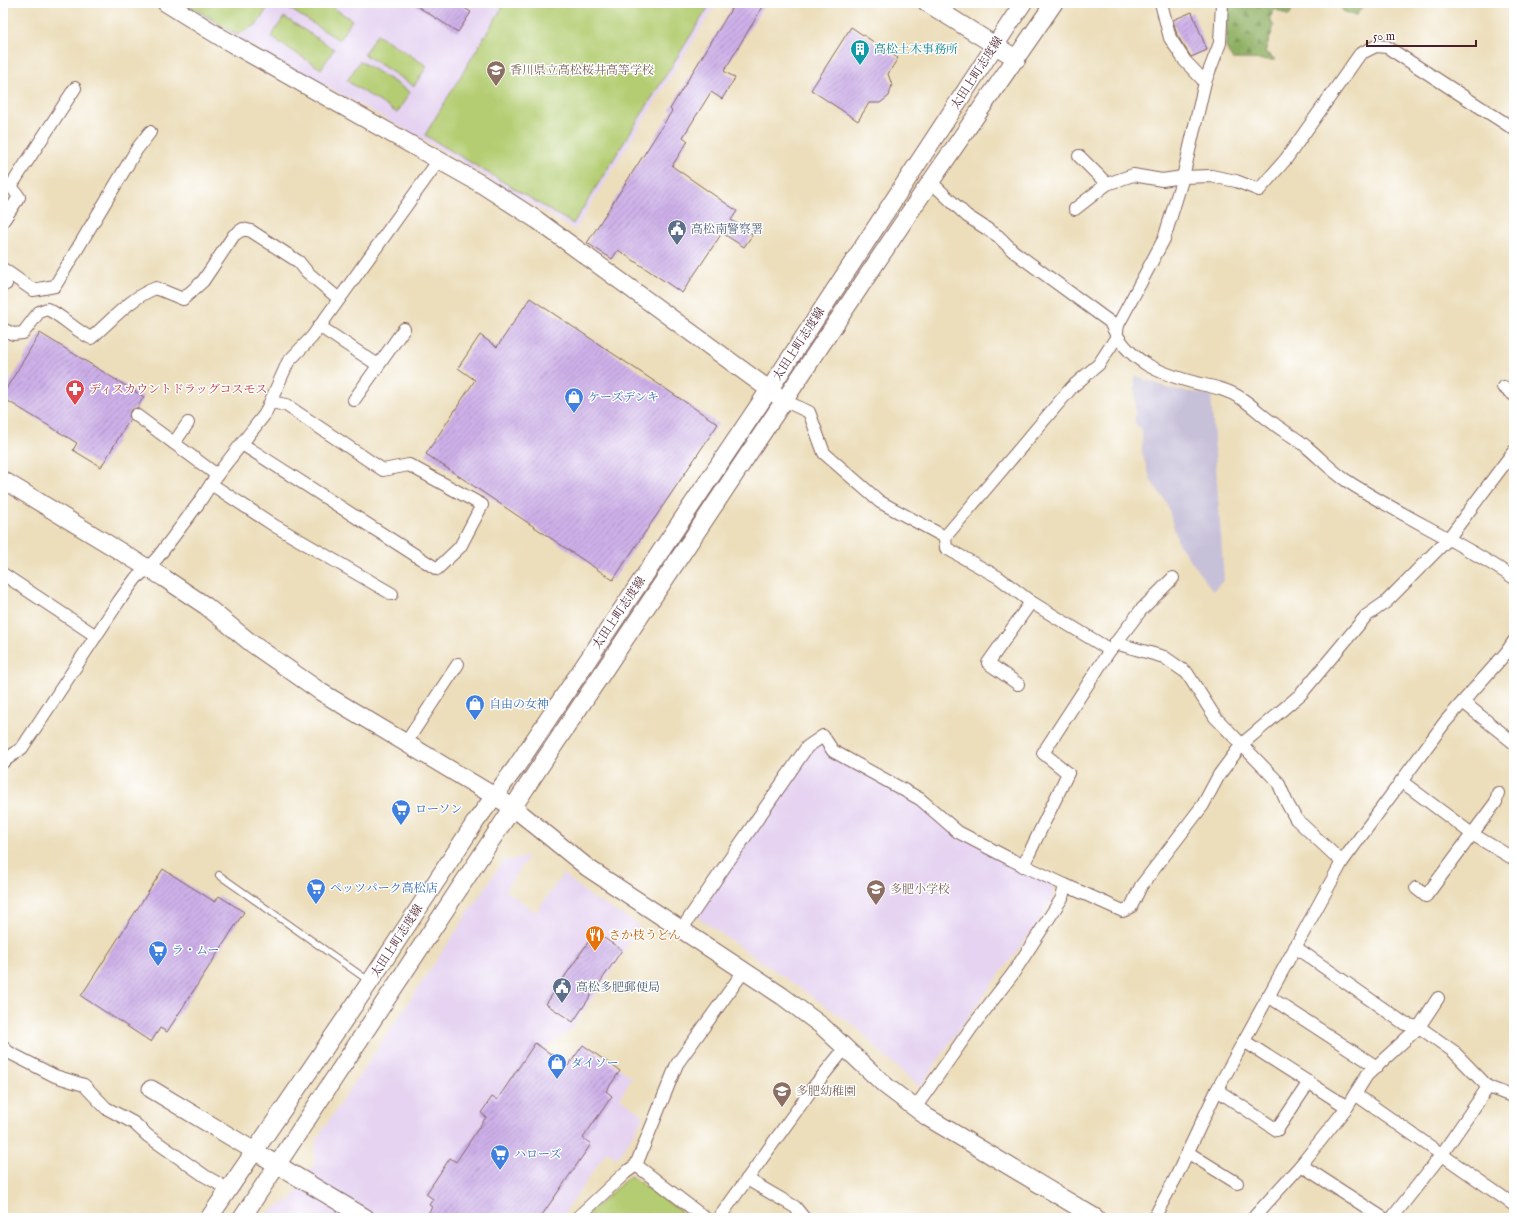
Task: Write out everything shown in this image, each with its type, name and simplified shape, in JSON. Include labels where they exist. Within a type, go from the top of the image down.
[{"type":"main road","points":[[166,3],[222,38],[481,184],[536,220],[769,390],[785,400]]},
{"type":"main road","points":[[927,3],[1017,59]]},
{"type":"main road","name":"太田上町志度線","points":[[209,1218],[494,797],[516,767],[769,390],[1023,3]]},
{"type":"main road","name":"太田上町志度線","points":[[242,1218],[918,200],[1017,59],[1054,3]]},
{"type":"main road","points":[[901,188],[918,200]]},
{"type":"main road","points":[[3,480],[148,568],[206,606],[287,670],[405,744],[514,808],[588,868],[782,996],[846,1047],[886,1086],[927,1117],[1096,1218]]},
{"type":"main road","points":[[151,1089],[255,1150],[366,1218]]},
{"type":"street","points":[[1161,3],[1170,38],[1185,61],[1205,82]]},
{"type":"street","points":[[1222,3],[1220,43],[1205,82],[1183,177],[1164,239],[1118,325],[1116,338],[1099,364],[1072,387],[945,537],[946,548],[998,577],[1031,602],[1113,647],[1164,657],[1187,672],[1215,717],[1278,782],[1296,820],[1342,862]]},
{"type":"street","points":[[1075,209],[1108,184],[1133,175],[1162,180],[1183,177],[1211,176],[1236,181],[1259,190],[1286,159],[1360,54],[1376,46],[1387,47],[1514,129]]},
{"type":"street","points":[[3,221],[19,197],[7,184],[75,88]]},
{"type":"street","points":[[3,269],[33,290],[54,286],[137,149],[150,132]]},
{"type":"street","points":[[1079,156],[1108,184]]},
{"type":"street","points":[[6,757],[22,748],[136,578],[148,568],[214,479],[265,414],[288,362],[319,326],[439,160]]},
{"type":"street","points":[[931,182],[967,216],[998,236],[1013,252],[1110,322],[1116,338],[1136,357],[1155,370],[1176,378],[1226,390],[1242,399],[1272,423],[1306,446],[1345,480],[1399,513],[1488,560],[1514,578]]},
{"type":"street","points":[[3,329],[13,334],[23,333],[39,312],[47,309],[56,313],[77,331],[91,338],[128,305],[150,290],[156,288],[183,299],[203,281],[234,235],[243,229],[251,231],[299,262],[307,272],[339,299]]},
{"type":"street","points":[[319,326],[378,365]]},
{"type":"street","points":[[354,400],[404,330]]},
{"type":"street","points":[[1503,387],[1514,395]]},
{"type":"street","points":[[785,400],[808,412],[824,453],[880,502],[945,537]]},
{"type":"street","points":[[242,444],[437,569],[460,547],[482,504],[409,465],[383,470],[286,405],[271,402]]},
{"type":"street","points":[[136,415],[174,443],[214,479],[275,526],[392,594]]},
{"type":"street","points":[[174,443],[188,423]]},
{"type":"street","points":[[681,930],[807,746],[823,736],[833,751],[920,799],[958,832],[1065,886],[1123,911],[1131,907],[1141,886],[1203,805],[1219,775],[1242,744],[1301,694],[1366,616],[1386,602],[1448,539],[1514,451]]},
{"type":"street","points":[[3,574],[96,636]]},
{"type":"street","points":[[1023,866],[1068,773],[1043,753],[1113,647],[1141,610],[1173,578]]},
{"type":"street","points":[[1018,684],[988,663],[1031,602]]},
{"type":"street","points":[[1154,1218],[1217,1090],[1342,862],[1445,722],[1506,653],[1514,641]]},
{"type":"street","points":[[405,744],[458,664]]},
{"type":"street","points":[[1463,702],[1514,743]]},
{"type":"street","points":[[1401,781],[1472,834],[1514,860]]},
{"type":"street","points":[[1416,888],[1426,896],[1496,802],[1498,792]]},
{"type":"street","points":[[915,1108],[972,1027],[1012,975],[1062,898],[1065,886]]},
{"type":"street","points":[[1295,947],[1405,1024],[1418,1027],[1453,1051],[1488,1087],[1514,1097]]},
{"type":"street","points":[[577,1218],[624,1173],[636,1164],[677,1064],[744,971]]},
{"type":"street","points":[[1268,996],[1377,1067]]},
{"type":"street","points":[[1255,1216],[1301,1165],[1347,1107],[1367,1075],[1418,1027],[1438,998]]},
{"type":"street","points":[[1244,1041],[1347,1107]]},
{"type":"street","points":[[3,1046],[8,1052],[55,1076],[84,1085],[106,1108],[134,1123],[148,1136],[205,1176],[228,1189]]},
{"type":"street","points":[[719,1218],[812,1089],[846,1047]]},
{"type":"street","points":[[1217,1090],[1277,1130],[1309,1082]]},
{"type":"street","points":[[1392,1218],[1442,1154],[1488,1087]]},
{"type":"street","points":[[1355,1094],[1514,1205]]},
{"type":"street","points":[[1187,1152],[1237,1183]]},
{"type":"street","points":[[636,1164],[705,1218]]},
{"type":"street","points":[[1301,1165],[1383,1218]]},
{"type":"street","points":[[747,1179],[795,1207],[804,1218]]},
{"type":"lane","points":[[219,875],[370,982]]},
{"type":"shaded area","name":"香川県立高松桜井高等学校","points":[[180,3],[717,3],[575,230],[414,134],[241,40]]},
{"type":"shaded area","points":[[1135,375],[1170,389],[1211,395],[1224,580],[1213,591],[1178,543],[1167,503],[1151,481],[1142,453],[1142,430],[1135,423]]},
{"type":"shaded area","name":"多肥小学校","points":[[821,740],[835,759],[866,772],[1053,885],[1055,894],[1039,921],[959,1029],[920,1087],[885,1057],[859,1029],[697,917],[807,750]]},
{"type":"shaded area","points":[[528,857],[505,890],[536,912],[563,874],[594,899],[639,925],[617,963],[570,1031],[545,1048],[565,1062],[582,1042],[632,1077],[620,1098],[644,1116],[618,1158],[607,1151],[561,1218],[264,1218],[268,1212],[293,1198],[314,1164],[316,1140],[503,861]]},
{"type":"green space","points":[[185,3],[271,3],[256,25],[237,35]]},
{"type":"green space","points":[[293,3],[326,3],[352,20],[339,40],[290,9]]},
{"type":"green space","points":[[505,3],[711,3],[573,224],[425,135]]},
{"type":"green space","points":[[1228,3],[1287,3],[1293,7],[1289,16],[1275,9],[1269,19],[1274,26],[1265,52],[1276,60],[1232,59],[1226,47]]},
{"type":"green space","points":[[1338,3],[1363,3],[1363,7],[1355,16],[1343,11]]},
{"type":"green space","points":[[284,17],[334,49],[321,69],[271,37]]},
{"type":"green space","points":[[377,34],[427,66],[414,86],[364,54]]},
{"type":"green space","points":[[360,61],[410,92],[397,113],[347,81]]},
{"type":"green space","points":[[630,1176],[690,1218],[584,1218]]},
{"type":"building","points":[[412,3],[456,3],[471,12],[458,32]]},
{"type":"building","points":[[735,3],[765,3],[724,71],[735,78],[722,99],[711,92],[683,137],[688,141],[672,166],[737,211],[731,220],[753,234],[744,247],[722,233],[682,293],[618,250],[612,259],[587,243],[672,111],[670,109]]},
{"type":"building","points":[[1192,12],[1207,50],[1191,57],[1177,35],[1173,20]]},
{"type":"building","name":"高松土木事務所","points":[[851,27],[898,58],[888,74],[892,85],[889,96],[880,103],[869,103],[858,121],[811,90]]},
{"type":"building","points":[[530,298],[718,424],[613,580],[426,454],[475,380],[458,368],[480,335],[497,347]]},
{"type":"building","points":[[40,333],[144,397],[137,408],[130,411],[130,419],[101,467],[73,450],[77,443],[3,398],[3,394]]},
{"type":"building","points":[[163,869],[215,902],[219,896],[244,912],[167,1032],[160,1028],[151,1042],[81,996]]},
{"type":"building","points":[[595,932],[622,950],[573,1022],[546,1004]]},
{"type":"building","points":[[535,1043],[568,1066],[583,1045],[620,1071],[606,1091],[612,1096],[583,1138],[591,1144],[540,1218],[425,1218],[432,1207],[429,1205],[433,1199],[426,1194],[450,1158],[456,1162],[486,1117],[481,1113],[492,1097],[497,1100]]},
{"type":"place","name":"高松土木事務所","points":[[860,66]]},
{"type":"place","name":"香川県立高松桜井高等学校","points":[[496,87]]},
{"type":"place","name":"高松南警察署","points":[[677,246]]},
{"type":"place","name":"ディスカウントドラッグコスモス","points":[[75,406]]},
{"type":"place","name":"ケーズデンキ","points":[[574,414]]},
{"type":"place","name":"自由の女神","points":[[475,721]]},
{"type":"place","name":"ローソン","points":[[401,826]]},
{"type":"place","name":"ペッツパーク高松店","points":[[316,905]]},
{"type":"place","name":"多肥小学校","points":[[876,906]]},
{"type":"place","name":"さか枝うどん","points":[[595,952]]},
{"type":"place","name":"ラ・ムー","points":[[158,967]]},
{"type":"place","name":"高松多肥郵便局","points":[[562,1004]]},
{"type":"place","name":"ダイソー","points":[[557,1080]]},
{"type":"place","name":"多肥幼稚園","points":[[782,1108]]},
{"type":"place","name":"ハローズ","points":[[500,1171]]}]
